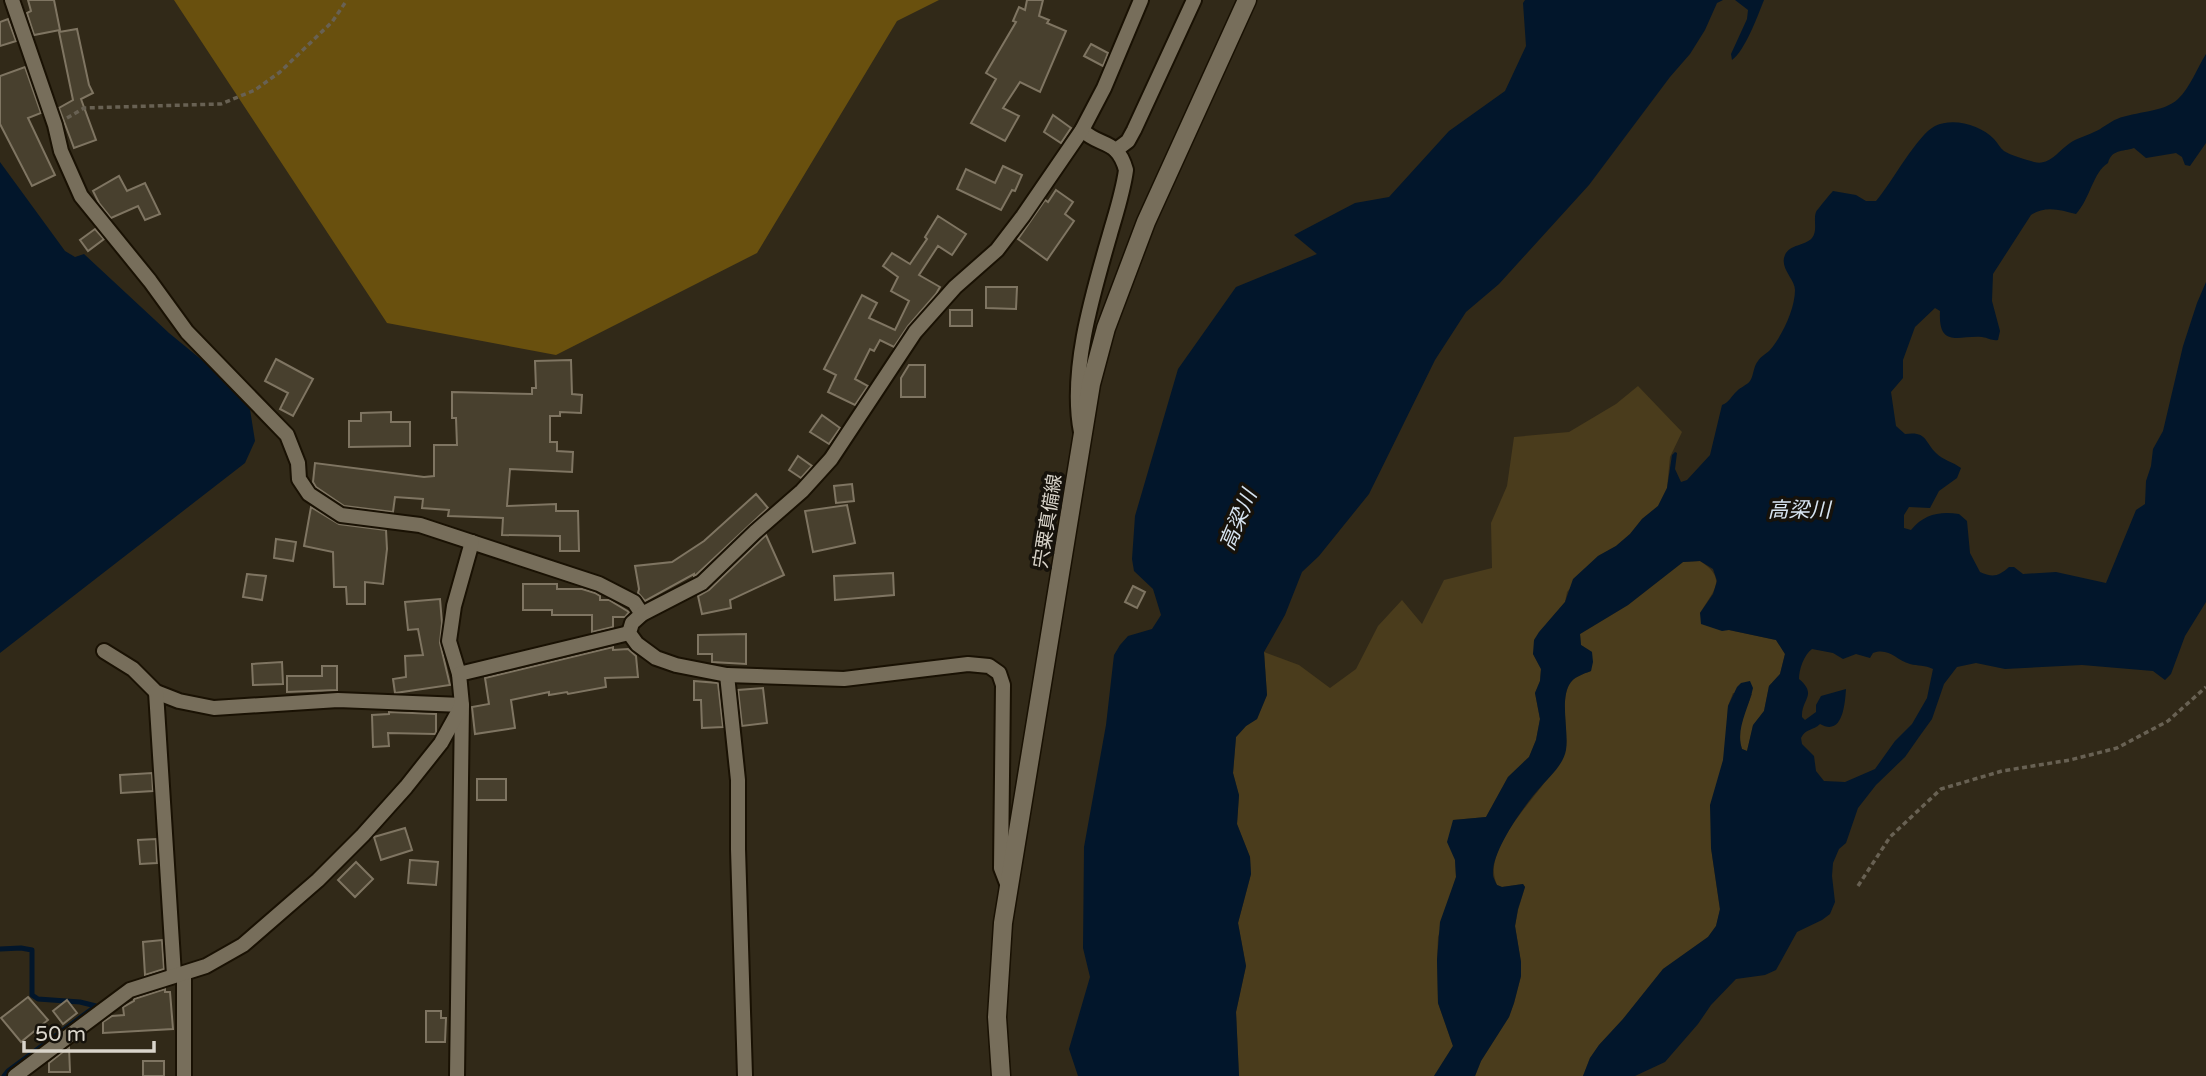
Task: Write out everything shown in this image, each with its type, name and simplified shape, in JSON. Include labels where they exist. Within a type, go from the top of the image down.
[{"type":"main road","name":"宍粟真備線","points":[[1001,1076],[997,1017],[1003,923],[1091,384],[1106,328],[1146,222],[1247,0]]},
{"type":"street","points":[[12,0],[55,124],[61,151],[81,196],[150,281],[187,332],[287,435],[298,463],[299,479],[309,494],[341,515],[419,526],[599,584],[634,603],[642,614]]},
{"type":"street","points":[[629,633],[632,623],[642,614],[702,583],[802,491],[831,459],[915,332],[955,287],[997,250],[1082,130],[1104,88],[1140,0]]},
{"type":"street","points":[[1116,150],[1128,141],[1135,130],[1194,0]]},
{"type":"street","points":[[1082,130],[1088,136],[1109,144],[1116,150],[1122,157],[1126,170],[1088,319],[1077,411],[1082,436]]},
{"type":"street","points":[[457,1076],[461,705],[459,674],[449,641],[454,606],[472,542]]},
{"type":"street","points":[[459,674],[629,633]]},
{"type":"street","points":[[629,633],[637,644],[656,658],[676,665],[727,675],[844,679],[968,664],[989,666],[999,673],[1003,685],[1001,868],[1008,886]]},
{"type":"street","points":[[104,651],[133,669],[156,691],[179,701],[214,708],[338,700],[461,705]]},
{"type":"street","points":[[727,675],[738,780],[737,849],[745,1076]]},
{"type":"street","points":[[156,691],[179,975],[184,1076]]},
{"type":"street","points":[[15,1076],[130,990],[205,966],[243,945],[317,880],[406,788],[441,743],[461,705]]},
{"type":"path","points":[[55,124],[84,108],[221,104],[255,90],[280,72],[323,31],[347,0]]},
{"type":"path","points":[[1858,886],[1891,837],[1941,789],[2002,771],[2070,760],[2117,748],[2168,721],[2206,687]]},
{"type":"shaded area","points":[[174,0],[939,0],[897,21],[757,253],[556,355],[387,323]]},
{"type":"shaded area","points":[[1638,386],[1682,432],[1670,457],[1667,488],[1658,506],[1642,519],[1630,534],[1598,556],[1567,592],[1565,602],[1548,622],[1533,654],[1541,669],[1535,693],[1540,719],[1529,757],[1508,777],[1486,817],[1453,820],[1456,877],[1438,937],[1437,960],[1438,1003],[1453,1046],[1434,1076],[1239,1076],[1236,1012],[1246,966],[1238,923],[1251,874],[1250,857],[1237,824],[1239,796],[1233,773],[1236,737],[1257,719],[1267,695],[1264,652],[1299,665],[1330,688],[1356,669],[1378,626],[1402,600],[1422,624],[1444,580],[1492,568],[1491,523],[1507,486],[1514,437],[1569,432],[1616,404]]},
{"type":"shaded area","points":[[1700,561],[1714,573],[1716,585],[1700,613],[1729,630],[1776,640],[1785,654],[1780,674],[1769,686],[1764,711],[1753,726],[1747,751],[1742,749],[1740,735],[1752,694],[1733,693],[1728,706],[1726,745],[1711,830],[1720,910],[1716,926],[1708,937],[1663,969],[1599,1045],[1583,1076],[1475,1076],[1481,1061],[1509,1017],[1521,976],[1515,926],[1525,887],[1523,884],[1502,887],[1497,885],[1494,869],[1498,852],[1507,834],[1558,764],[1565,750],[1567,690],[1578,676],[1591,671],[1592,652],[1581,645],[1580,634],[1628,605],[1683,562]]},
{"type":"water","name":"高梁川","points":[[1525,0],[1723,0],[1717,3],[1690,54],[1589,185],[1499,284],[1466,312],[1435,360],[1369,494],[1319,556],[1302,572],[1285,615],[1264,652],[1267,695],[1257,719],[1236,737],[1233,773],[1239,795],[1237,824],[1250,857],[1251,874],[1238,923],[1246,966],[1236,1012],[1239,1076],[1078,1076],[1069,1049],[1090,977],[1083,948],[1084,847],[1106,725],[1114,655],[1128,636],[1152,629],[1161,615],[1153,589],[1134,571],[1132,559],[1135,516],[1178,369],[1236,287],[1317,254],[1294,235],[1355,203],[1389,197],[1449,131],[1505,91],[1526,46]]},
{"type":"water","points":[[1735,0],[1764,0],[1746,41],[1732,60],[1731,54],[1747,19],[1748,10]]},
{"type":"water","name":"高梁川","points":[[2206,54],[2206,143],[2190,166],[2185,165],[2182,157],[2176,153],[2146,158],[2134,148],[2118,152],[2112,155],[2103,167],[2076,214],[2047,209],[2031,215],[1993,274],[1992,301],[2000,331],[1998,340],[1946,335],[1940,323],[1940,311],[1935,308],[1915,327],[1903,360],[1903,378],[1891,392],[1896,426],[1905,434],[1921,436],[1939,455],[1961,468],[1957,478],[1939,491],[1930,508],[1909,507],[1904,515],[1904,528],[1911,530],[1921,520],[1933,515],[1959,514],[1967,521],[1970,553],[1980,572],[1996,575],[2014,567],[2023,574],[2056,572],[2106,583],[2136,510],[2145,504],[2146,481],[2153,449],[2163,431],[2183,346],[2206,282],[2206,602],[2185,636],[2171,674],[2165,680],[2153,671],[2082,665],[2005,669],[1976,663],[1957,667],[1944,684],[1932,719],[1905,757],[1876,785],[1858,808],[1846,843],[1839,849],[1833,863],[1835,902],[1830,914],[1797,932],[1776,970],[1765,975],[1736,979],[1665,1062],[1635,1076],[1583,1076],[1599,1045],[1663,969],[1708,937],[1716,926],[1720,909],[1711,848],[1710,805],[1723,760],[1728,706],[1737,687],[1750,681],[1753,688],[1740,734],[1742,749],[1747,751],[1753,725],[1764,711],[1769,686],[1780,674],[1785,654],[1776,640],[1729,630],[1722,631],[1701,624],[1700,613],[1713,594],[1717,581],[1713,569],[1700,561],[1683,562],[1628,605],[1580,634],[1581,645],[1592,652],[1593,662],[1591,671],[1573,680],[1566,692],[1567,743],[1564,756],[1517,818],[1502,842],[1494,865],[1493,876],[1497,885],[1502,887],[1523,884],[1525,887],[1515,926],[1521,976],[1514,1003],[1509,1017],[1481,1061],[1475,1076],[1434,1076],[1453,1046],[1438,1003],[1437,960],[1440,922],[1456,877],[1455,860],[1447,842],[1453,820],[1486,817],[1508,777],[1529,757],[1540,719],[1535,693],[1541,669],[1533,654],[1534,640],[1565,602],[1573,579],[1598,556],[1630,534],[1642,519],[1658,506],[1667,488],[1672,455],[1675,452],[1675,469],[1681,482],[1687,480],[1710,455],[1722,405],[1750,381],[1756,363],[1775,344],[1787,322],[1795,290],[1784,264],[1785,255],[1790,249],[1812,238],[1817,211],[1833,191],[1856,195],[1866,201],[1876,201],[1920,139],[1942,123],[1958,122],[1974,126],[1988,134],[2007,153],[2034,162],[2045,162],[2073,141],[2114,120],[2172,104],[2186,89]],"holes":[[[1812,649],[1833,653],[1843,659],[1856,654],[1870,658],[1873,653],[1884,652],[1910,664],[1933,669],[1927,698],[1912,724],[1895,741],[1875,769],[1845,782],[1824,781],[1816,771],[1814,756],[1802,744],[1801,738],[1820,724],[1834,726],[1841,717],[1846,689],[1821,696],[1816,712],[1805,720],[1802,717],[1808,693],[1805,684],[1799,679],[1804,658]]]},
{"type":"water","points":[[0,162],[65,251],[75,257],[84,254],[249,403],[255,441],[245,463],[0,653]]},
{"type":"building","points":[[28,0],[54,0],[60,30],[34,35],[27,13],[31,11]]},
{"type":"building","points":[[1027,0],[1043,0],[1039,16],[1049,20],[1047,23],[1066,31],[1040,92],[1020,82],[1003,108],[1019,116],[1005,141],[971,123],[996,79],[986,73],[1016,22],[1013,21],[1019,7],[1025,10]]},
{"type":"building","points":[[8,19],[16,41],[0,46],[0,22]]},
{"type":"building","points":[[77,29],[93,93],[81,99],[96,140],[74,148],[59,108],[73,100],[59,32]]},
{"type":"building","points":[[1091,44],[1108,53],[1103,66],[1084,56]]},
{"type":"building","points":[[25,67],[41,113],[28,118],[55,175],[32,186],[0,124],[0,76]]},
{"type":"building","points":[[1053,115],[1071,128],[1061,143],[1044,132]]},
{"type":"building","points":[[1003,166],[1022,175],[1015,191],[1012,190],[1001,210],[957,189],[966,169],[995,183]]},
{"type":"building","points":[[119,176],[127,191],[145,183],[160,214],[145,220],[138,206],[111,218],[93,191]]},
{"type":"building","points":[[1056,190],[1073,202],[1065,214],[1074,221],[1047,260],[1018,239],[1045,200],[1048,202]]},
{"type":"building","points":[[938,216],[966,234],[952,255],[938,246],[919,275],[940,287],[936,294],[894,347],[880,340],[874,351],[870,349],[855,379],[868,386],[855,405],[828,392],[836,375],[824,369],[862,295],[877,303],[869,318],[895,330],[909,301],[891,291],[898,277],[883,266],[892,253],[910,264]]},
{"type":"building","points":[[95,229],[104,239],[88,251],[80,240]]},
{"type":"building","points":[[986,287],[1017,287],[1016,309],[986,308]]},
{"type":"building","points":[[950,310],[972,310],[972,326],[950,326]]},
{"type":"building","points":[[276,359],[313,379],[293,416],[280,409],[288,393],[265,381]]},
{"type":"building","points":[[571,360],[572,394],[582,395],[581,413],[560,412],[560,416],[550,416],[550,442],[557,442],[557,451],[573,452],[572,472],[510,469],[507,506],[556,504],[556,511],[578,511],[579,551],[560,551],[560,536],[502,535],[503,518],[448,516],[449,510],[422,508],[423,499],[395,497],[393,512],[344,506],[316,487],[313,482],[315,463],[434,476],[434,445],[457,445],[456,418],[452,418],[452,392],[532,394],[532,388],[536,388],[535,361]]},
{"type":"building","points":[[909,365],[925,365],[925,397],[901,397],[901,378]]},
{"type":"building","points":[[391,412],[391,422],[410,422],[410,446],[349,447],[349,421],[361,421],[361,413]]},
{"type":"building","points":[[822,415],[840,428],[829,444],[810,432]]},
{"type":"building","points":[[798,456],[812,466],[801,478],[789,470]]},
{"type":"building","points":[[852,484],[854,501],[836,503],[834,486]]},
{"type":"building","points":[[756,494],[768,508],[696,575],[645,601],[638,593],[635,566],[672,562],[704,541]]},
{"type":"building","points":[[847,505],[855,543],[813,552],[805,511]]},
{"type":"building","points":[[311,507],[339,524],[386,530],[383,584],[365,582],[365,604],[347,604],[346,587],[334,587],[333,552],[304,546]]},
{"type":"building","points":[[766,535],[784,575],[730,600],[731,608],[702,614],[698,596],[709,590]]},
{"type":"building","points":[[276,539],[296,542],[293,561],[274,558]]},
{"type":"building","points":[[893,573],[894,595],[835,600],[834,576]]},
{"type":"building","points":[[247,574],[266,576],[262,600],[243,597]]},
{"type":"building","points":[[523,584],[557,584],[557,589],[582,589],[595,593],[600,596],[600,600],[609,600],[629,612],[625,617],[613,617],[613,627],[592,632],[592,615],[552,615],[552,610],[523,610]]},
{"type":"building","points":[[1133,586],[1145,592],[1137,608],[1125,602]]},
{"type":"building","points":[[440,599],[440,643],[450,685],[395,693],[393,679],[406,677],[405,656],[423,655],[418,629],[408,630],[405,602]]},
{"type":"building","points":[[746,634],[746,664],[712,662],[712,654],[698,654],[698,635]]},
{"type":"building","points":[[613,647],[613,650],[628,649],[636,656],[638,677],[605,678],[606,687],[568,694],[549,695],[549,692],[511,700],[515,728],[475,734],[472,707],[489,704],[485,678]]},
{"type":"building","points":[[282,662],[283,684],[253,685],[252,664]]},
{"type":"building","points":[[322,666],[337,666],[337,690],[287,692],[287,676],[322,676]]},
{"type":"building","points":[[694,681],[718,683],[723,727],[702,728],[701,700],[694,700]]},
{"type":"building","points":[[763,688],[767,723],[742,726],[738,690]]},
{"type":"building","points":[[389,712],[436,714],[436,732],[388,733],[389,746],[373,747],[372,715]]},
{"type":"building","points":[[152,773],[153,791],[121,793],[120,775]]},
{"type":"building","points":[[477,779],[506,779],[506,800],[477,800]]},
{"type":"building","points":[[405,828],[412,850],[381,860],[374,837]]},
{"type":"building","points":[[156,839],[157,863],[140,864],[138,840]]},
{"type":"building","points":[[410,860],[438,862],[436,885],[408,883]]},
{"type":"building","points":[[356,862],[373,879],[355,897],[338,880]]},
{"type":"building","points":[[162,940],[164,969],[145,975],[143,942]]},
{"type":"building","points":[[165,989],[165,992],[170,992],[173,1029],[103,1033],[103,1022],[112,1016],[124,1015],[123,1007],[134,999]]},
{"type":"building","points":[[28,997],[48,1020],[21,1042],[1,1018]]},
{"type":"building","points":[[67,1000],[77,1013],[63,1024],[53,1011]]},
{"type":"building","points":[[426,1011],[441,1011],[441,1018],[446,1018],[445,1042],[426,1042]]},
{"type":"building","points":[[69,1047],[70,1072],[49,1072],[49,1063]]},
{"type":"building","points":[[143,1061],[164,1061],[164,1076],[143,1076]]},
{"type":"waterway","points":[[0,949],[32,950],[32,995],[38,999],[96,1006],[4,1076]]}]
